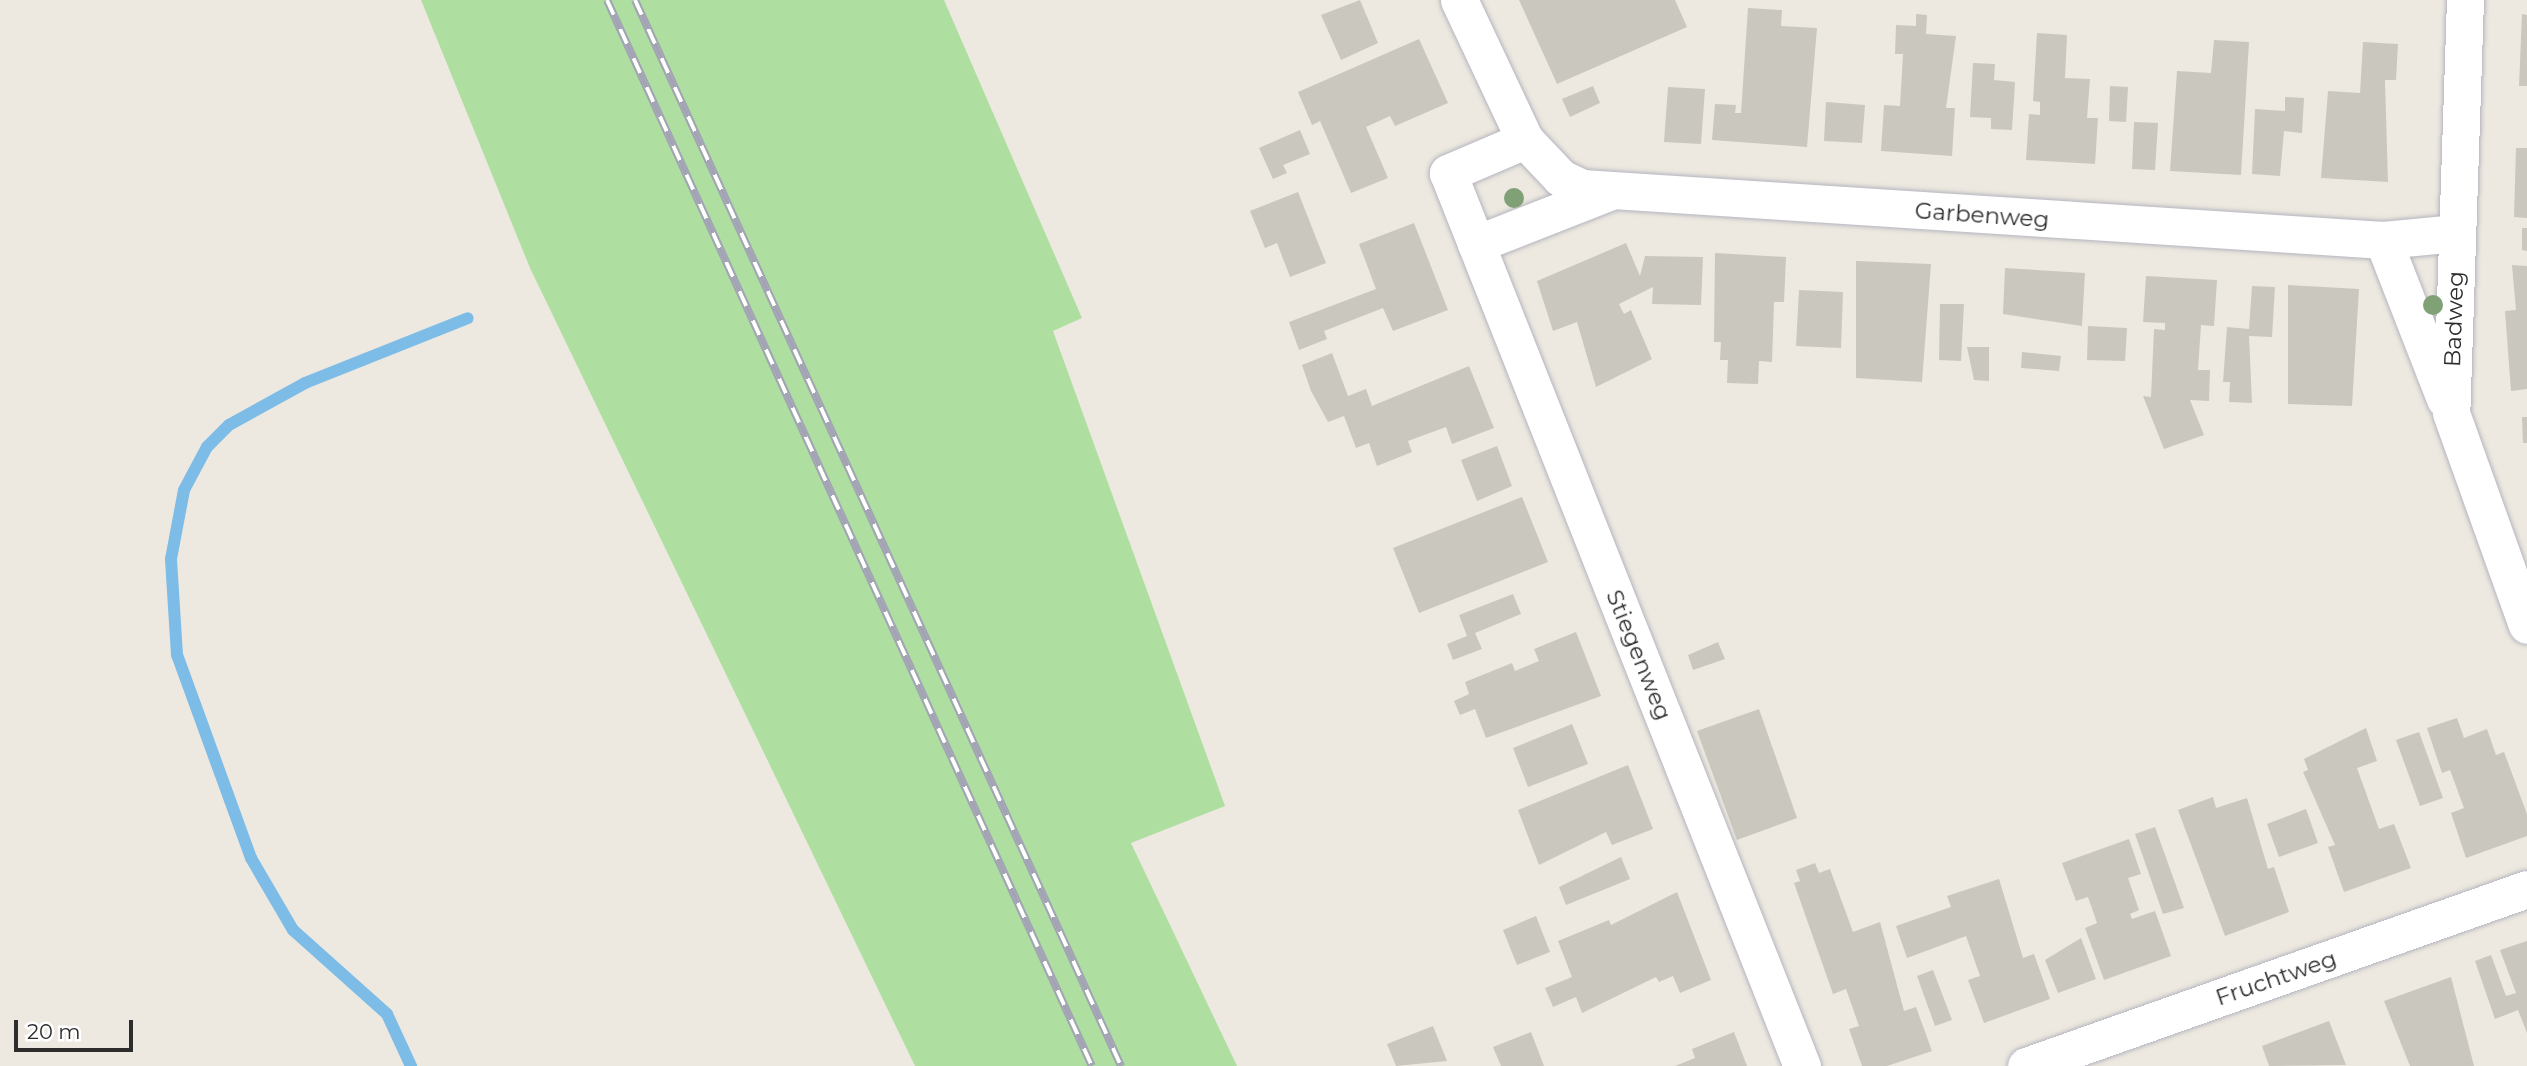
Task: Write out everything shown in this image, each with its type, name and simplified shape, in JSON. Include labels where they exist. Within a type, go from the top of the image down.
[{"type":"street","points":[[1459,0],[1525,140]]},
{"type":"street","name":"Badweg","points":[[2465,0],[2451,413],[2527,625]]},
{"type":"street","name":"Garbenweg","points":[[1525,140],[1561,178],[1609,192],[2383,240],[2457,233]]},
{"type":"street","name":"Stiegenweg","points":[[1525,140],[1448,173],[1802,1066]]},
{"type":"street","points":[[1476,244],[1609,192]]},
{"type":"street","points":[[2383,240],[2451,413]]},
{"type":"street","name":"Fruchtweg","points":[[2026,1066],[2527,889]]},
{"type":"green space","points":[[421,0],[944,0],[1082,318],[1053,331],[1225,806],[1131,843],[1237,1066],[915,1066],[530,268]]},
{"type":"building","points":[[1360,0],[1378,43],[1341,60],[1321,15]]},
{"type":"building","points":[[1519,0],[1675,0],[1687,27],[1557,84]]},
{"type":"building","points":[[1748,8],[1782,10],[1781,26],[1817,28],[1807,147],[1712,140],[1715,104],[1736,105],[1735,113],[1741,113]]},
{"type":"building","points":[[1916,14],[1927,15],[1926,34],[1956,36],[1946,108],[1955,108],[1952,156],[1881,151],[1884,105],[1900,106],[1903,54],[1895,54],[1896,25],[1916,26]]},
{"type":"building","points":[[2522,14],[2527,15],[2527,86],[2519,86]]},
{"type":"building","points":[[2037,33],[2067,35],[2065,78],[2090,79],[2087,118],[2098,118],[2095,164],[2026,160],[2029,114],[2040,115],[2040,102],[2033,101]]},
{"type":"building","points":[[1419,39],[1448,103],[1395,126],[1390,116],[1366,127],[1388,178],[1351,193],[1320,121],[1312,125],[1298,92]]},
{"type":"building","points":[[2214,40],[2249,42],[2241,175],[2170,171],[2177,71],[2211,73]]},
{"type":"building","points":[[2363,42],[2398,44],[2396,80],[2385,80],[2388,182],[2321,178],[2328,91],[2360,93]]},
{"type":"building","points":[[1973,63],[1995,64],[1994,80],[2015,82],[2012,130],[1991,129],[1991,118],[1970,117]]},
{"type":"building","points":[[1593,86],[1600,103],[1570,117],[1562,99]]},
{"type":"building","points":[[2110,86],[2128,87],[2126,122],[2109,121]]},
{"type":"building","points":[[1668,87],[1705,89],[1701,144],[1664,142]]},
{"type":"building","points":[[2285,97],[2304,98],[2302,133],[2284,131],[2280,176],[2252,174],[2255,109],[2285,111]]},
{"type":"building","points":[[1826,102],[1865,105],[1862,143],[1824,141]]},
{"type":"building","points":[[2134,122],[2158,123],[2155,170],[2132,169]]},
{"type":"building","points":[[1300,130],[1310,154],[1283,165],[1287,173],[1273,179],[1259,148]]},
{"type":"building","points":[[2516,148],[2527,148],[2527,218],[2514,217]]},
{"type":"building","points":[[1298,192],[1326,263],[1290,277],[1277,243],[1265,248],[1250,211]]},
{"type":"building","points":[[1414,223],[1448,310],[1393,331],[1383,308],[1324,331],[1327,339],[1299,350],[1289,322],[1376,289],[1359,244]]},
{"type":"building","points":[[2522,228],[2527,228],[2527,251],[2522,250]]},
{"type":"building","points":[[1626,243],[1640,276],[1645,256],[1703,257],[1701,305],[1652,304],[1653,287],[1619,304],[1624,314],[1631,310],[1652,359],[1596,387],[1577,322],[1553,331],[1537,281]]},
{"type":"building","points":[[1715,253],[1786,257],[1784,302],[1774,302],[1772,362],[1759,361],[1758,384],[1727,383],[1728,360],[1720,360],[1721,342],[1714,342]]},
{"type":"building","points":[[1856,261],[1931,264],[1922,382],[1856,378]]},
{"type":"building","points":[[2512,265],[2527,266],[2527,389],[2511,391],[2505,311],[2516,310]]},
{"type":"building","points":[[2005,268],[2085,273],[2082,326],[2003,314]]},
{"type":"building","points":[[2146,276],[2217,280],[2214,326],[2201,325],[2198,370],[2210,370],[2209,401],[2190,400],[2204,435],[2164,449],[2143,396],[2151,397],[2154,329],[2165,330],[2165,323],[2143,322]]},
{"type":"building","points":[[2288,285],[2359,289],[2352,406],[2288,404]]},
{"type":"building","points":[[2252,286],[2275,287],[2272,337],[2249,336],[2252,403],[2229,402],[2230,382],[2223,382],[2227,327],[2249,329]]},
{"type":"building","points":[[1799,290],[1843,292],[1841,348],[1796,346]]},
{"type":"building","points":[[1940,304],[1964,304],[1961,361],[1939,360]]},
{"type":"building","points":[[2088,326],[2127,328],[2125,361],[2087,360]]},
{"type":"building","points":[[1967,347],[1989,347],[1989,381],[1974,380]]},
{"type":"building","points":[[2022,352],[2061,356],[2059,371],[2021,368]]},
{"type":"building","points":[[1332,353],[1348,396],[1366,389],[1372,406],[1469,366],[1494,428],[1452,444],[1446,427],[1408,441],[1412,452],[1377,466],[1369,443],[1356,448],[1344,416],[1328,422],[1311,391],[1302,365]]},
{"type":"building","points":[[2522,417],[2527,417],[2527,443],[2523,443]]},
{"type":"building","points":[[1497,446],[1512,486],[1477,501],[1461,460]]},
{"type":"building","points":[[1522,497],[1548,562],[1419,613],[1393,548]]},
{"type":"building","points":[[1513,594],[1521,614],[1475,633],[1482,649],[1453,660],[1447,644],[1467,636],[1459,615]]},
{"type":"building","points":[[1576,632],[1601,696],[1486,738],[1475,709],[1460,715],[1454,701],[1469,694],[1465,682],[1512,663],[1515,671],[1539,661],[1534,649]]},
{"type":"building","points":[[1718,642],[1725,659],[1693,670],[1688,655]]},
{"type":"building","points":[[1759,709],[1797,818],[1737,840],[1697,731]]},
{"type":"building","points":[[2457,718],[2464,738],[2487,729],[2496,755],[2504,752],[2527,814],[2527,836],[2466,858],[2451,813],[2464,808],[2450,770],[2442,773],[2427,728]]},
{"type":"building","points":[[1572,724],[1588,764],[1528,787],[1513,748]]},
{"type":"building","points":[[2366,728],[2377,761],[2357,768],[2379,829],[2394,824],[2411,868],[2344,892],[2328,847],[2335,845],[2303,772],[2308,770],[2304,759]]},
{"type":"building","points":[[2419,732],[2443,798],[2420,806],[2396,740]]},
{"type":"building","points":[[1628,765],[1653,829],[1612,845],[1606,832],[1539,865],[1518,810]]},
{"type":"building","points":[[2213,797],[2216,808],[2247,798],[2268,869],[2274,867],[2289,912],[2225,936],[2178,810]]},
{"type":"building","points":[[2306,809],[2318,843],[2279,857],[2267,824]]},
{"type":"building","points":[[2155,827],[2184,908],[2163,914],[2135,834]]},
{"type":"building","points":[[2129,839],[2141,874],[2128,878],[2139,910],[2130,914],[2132,919],[2155,911],[2171,956],[2104,980],[2085,928],[2097,923],[2088,897],[2076,901],[2062,863]]},
{"type":"building","points":[[1621,857],[1630,879],[1566,905],[1559,887]]},
{"type":"building","points":[[1815,863],[1819,873],[1830,869],[1853,932],[1880,922],[1904,1011],[1916,1007],[1932,1051],[1887,1066],[1862,1066],[1849,1029],[1859,1026],[1846,989],[1833,994],[1794,883],[1800,881],[1796,870]]},
{"type":"building","points":[[1999,879],[2023,958],[2034,954],[2050,999],[1984,1023],[1968,980],[1980,976],[1966,936],[1907,958],[1896,926],[1951,907],[1947,896]]},
{"type":"building","points":[[1677,892],[1711,980],[1680,993],[1673,976],[1659,982],[1656,977],[1582,1013],[1576,997],[1553,1007],[1545,988],[1572,977],[1558,941],[1609,920],[1611,925]]},
{"type":"building","points":[[1536,916],[1550,952],[1517,965],[1503,930]]},
{"type":"building","points":[[2081,938],[2096,979],[2058,993],[2045,960]]},
{"type":"building","points":[[2527,941],[2527,1033],[2518,1010],[2495,1019],[2475,961],[2491,955],[2506,996],[2516,993],[2500,950]]},
{"type":"building","points":[[1933,970],[1952,1020],[1935,1026],[1917,976]]},
{"type":"building","points":[[2451,977],[2474,1066],[2410,1066],[2384,1001]]},
{"type":"building","points":[[2329,1021],[2346,1065],[2269,1066],[2262,1046]]},
{"type":"building","points":[[1433,1026],[1447,1061],[1396,1066],[1387,1044]]},
{"type":"building","points":[[1531,1032],[1544,1066],[1501,1066],[1493,1047]]},
{"type":"building","points":[[1734,1032],[1747,1066],[1675,1066],[1695,1058],[1692,1049]]},
{"type":"waterway","points":[[411,1066],[387,1014],[293,930],[251,858],[177,655],[171,559],[184,490],[207,447],[229,425],[305,383],[468,318]]},
{"type":"railway","points":[[607,0],[1092,1066]]},
{"type":"railway","points":[[635,0],[1121,1066]]}]
